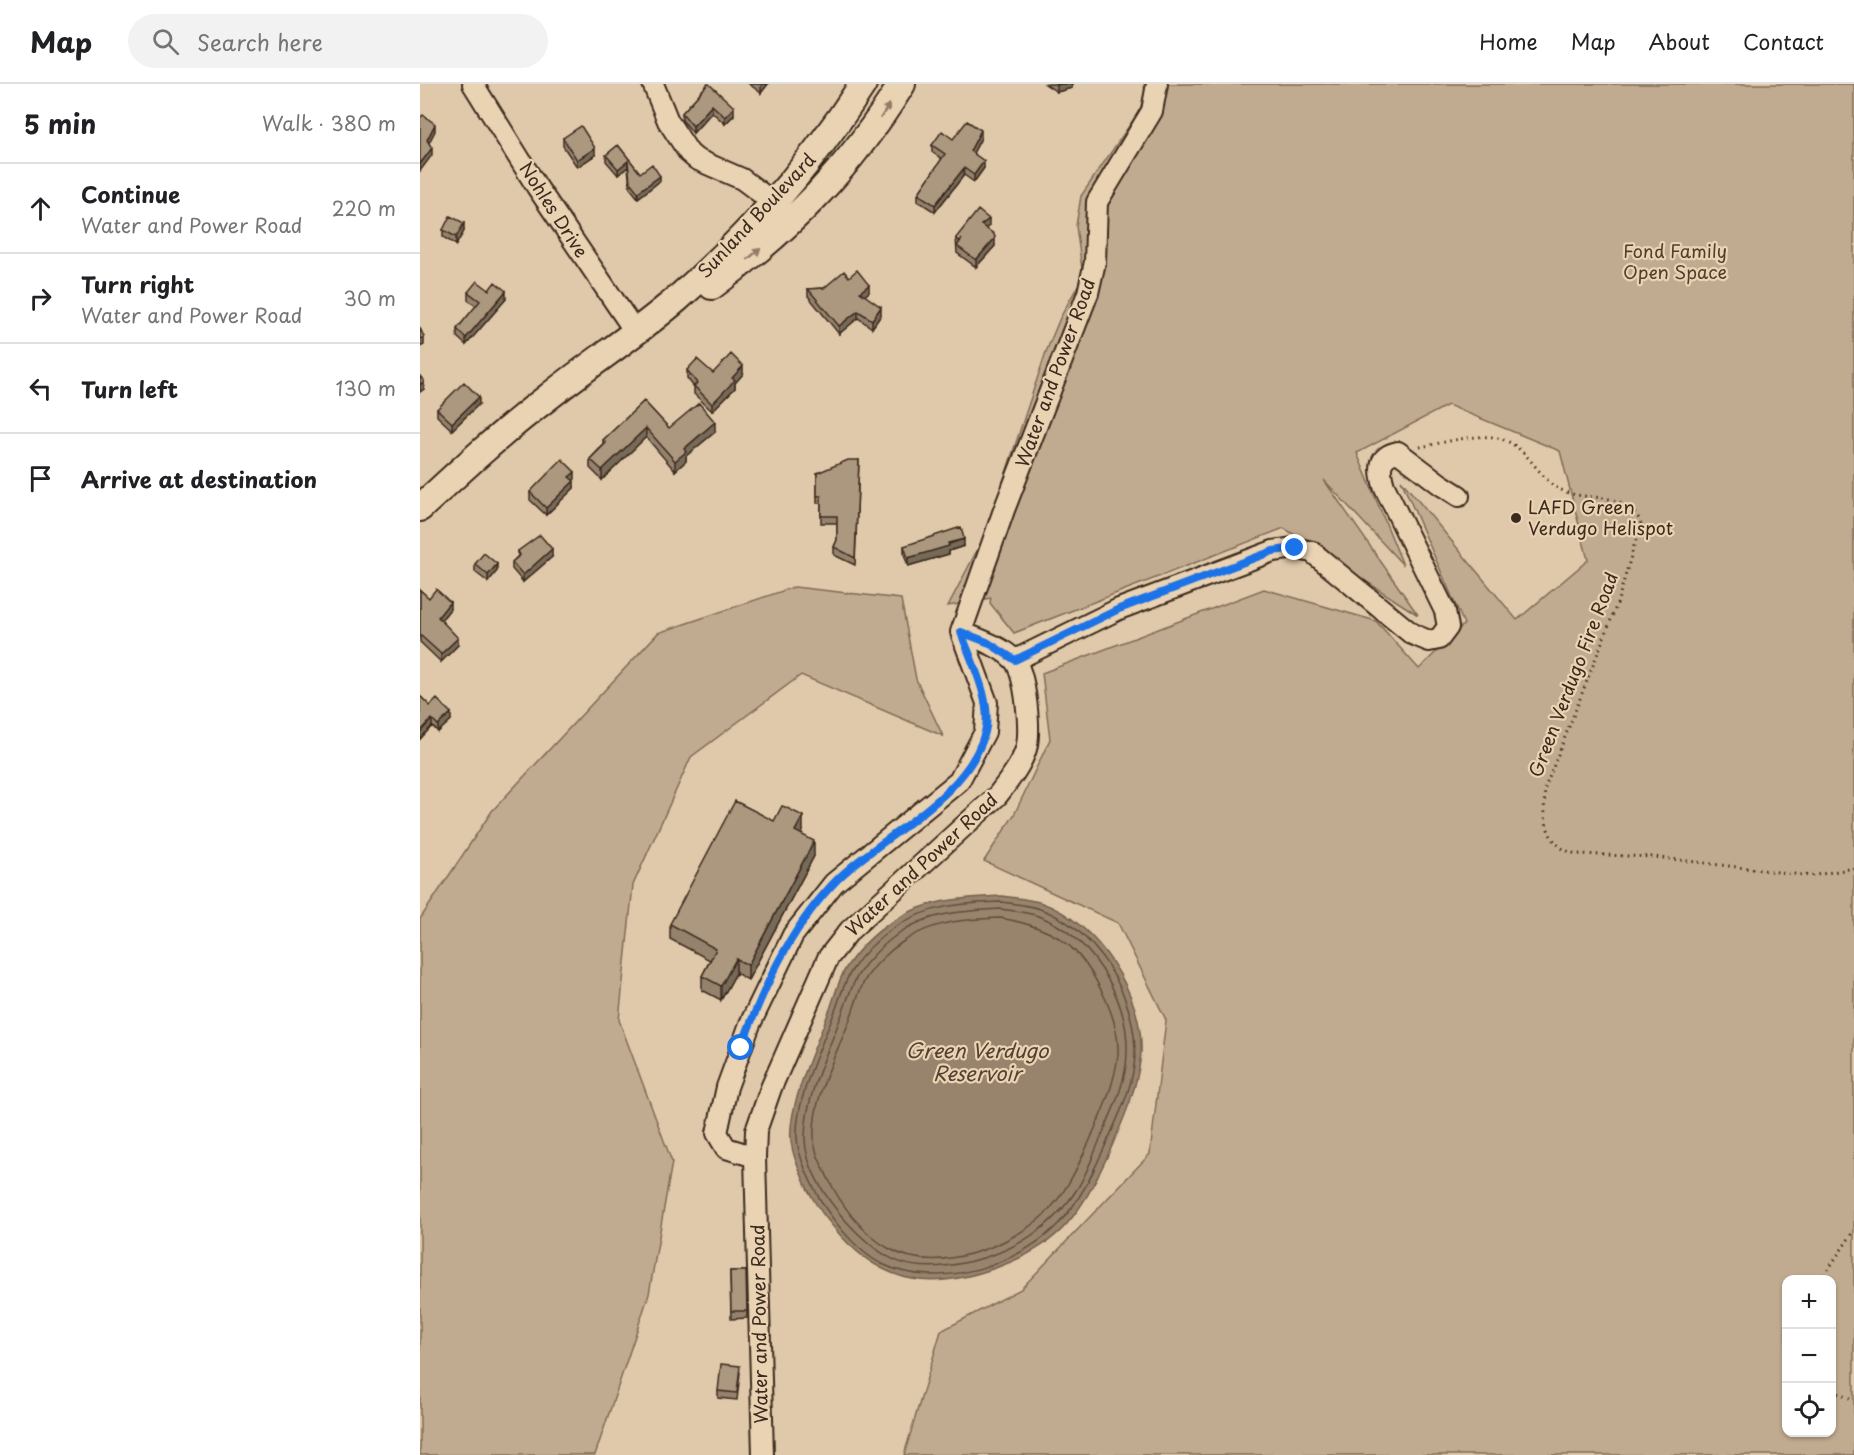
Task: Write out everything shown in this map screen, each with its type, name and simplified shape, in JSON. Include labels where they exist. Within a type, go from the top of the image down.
[{"type":"main road","name":"Sunland Boulevard","points":[[420,508],[509,428],[636,333],[729,251],[816,154],[863,84]]},
{"type":"main road","name":"Sunland Boulevard","points":[[636,333],[681,309],[744,262],[800,214],[840,173],[874,128],[902,84]]},
{"type":"street","name":"Nohles Drive","points":[[473,84],[537,187],[636,333]]},
{"type":"street","points":[[653,84],[668,121],[688,153],[696,159],[742,179],[774,203]]},
{"type":"street","name":"Water and Power Road","points":[[755,1157],[726,1148],[717,1134],[727,1087],[750,1024],[793,935],[834,884],[959,781],[985,732],[987,703],[961,632],[1004,510],[1088,293],[1095,262],[1098,202],[1152,111],[1157,84]]},
{"type":"street","points":[[961,632],[987,642],[1015,660],[1119,609],[1273,551],[1295,548],[1312,552],[1412,634],[1429,641],[1439,639],[1448,627],[1445,611],[1380,471],[1382,460],[1388,454],[1398,452],[1459,496]]},
{"type":"street","name":"Water and Power Road","points":[[763,1455],[756,1131],[771,1088],[828,958],[850,930],[997,796],[1011,778],[1026,750],[1028,725],[1026,692],[1015,660]]},
{"type":"path","name":"Green Verdugo Fire Road","points":[[1398,452],[1447,442],[1493,437],[1523,451],[1557,487],[1573,493],[1610,498],[1633,508],[1641,522],[1617,604],[1545,788],[1543,815],[1552,842],[1564,851],[1577,854],[1655,857],[1811,876],[1854,868]]},
{"type":"path","points":[[1824,1275],[1854,1231]]},
{"type":"path","points":[[1836,1393],[1854,1400]]},
{"type":"green space","name":"Fond Family Open Space","points":[[1144,84],[1854,84],[1854,1455],[904,1455],[941,1331],[1021,1289],[1150,1154],[1166,1020],[1118,923],[984,861],[1014,815],[1050,739],[1042,673],[1264,589],[1376,621],[1419,669],[1464,624],[1401,480],[1517,620],[1588,560],[1560,451],[1448,405],[1357,453],[1403,565],[1324,480],[1418,615],[1284,528],[1014,633],[990,603],[991,598],[948,606],[986,533],[1046,352],[1060,318],[1083,276],[1076,226],[1081,196],[1140,110],[1145,92]]},
{"type":"green space","points":[[794,587],[901,599],[916,679],[943,736],[801,675],[691,757],[633,885],[619,1020],[672,1162],[649,1294],[595,1455],[420,1455],[420,919],[492,811],[658,633]]},
{"type":"water","name":"Green Verdugo Reservoir","points":[[1002,896],[1042,903],[1062,913],[1081,926],[1113,963],[1135,1008],[1140,1031],[1141,1053],[1137,1077],[1122,1123],[1097,1177],[1080,1207],[1059,1232],[1034,1250],[998,1267],[954,1279],[933,1281],[913,1279],[877,1266],[859,1253],[841,1236],[819,1209],[808,1190],[794,1154],[791,1127],[794,1110],[804,1075],[842,976],[847,966],[867,942],[885,926],[905,914],[931,904],[959,899]]},
{"type":"building","points":[[708,84],[734,107],[725,117],[712,105],[693,126],[682,113]]},
{"type":"building","points":[[423,115],[435,124],[427,140],[432,148],[420,164],[420,118]]},
{"type":"building","points":[[967,121],[981,130],[970,151],[984,161],[974,175],[964,168],[935,205],[918,194],[945,154],[932,145],[942,131],[953,139]]},
{"type":"building","points":[[581,126],[595,148],[577,160],[563,138]]},
{"type":"building","points":[[618,145],[640,173],[652,164],[660,176],[638,192],[630,182],[628,161],[618,169],[606,155]]},
{"type":"building","points":[[978,210],[989,219],[981,225],[994,234],[995,238],[976,260],[957,246],[962,239],[959,241],[956,238]]},
{"type":"building","points":[[450,216],[464,223],[456,237],[443,230]]},
{"type":"building","points":[[857,270],[869,285],[860,292],[881,307],[872,320],[858,311],[839,326],[808,289],[824,288],[844,271],[849,277]]},
{"type":"building","points":[[477,281],[489,290],[495,282],[506,291],[466,338],[457,329],[480,301],[468,292]]},
{"type":"building","points":[[731,354],[743,366],[732,378],[735,380],[712,404],[694,386],[697,383],[687,370],[697,359],[713,373]]},
{"type":"building","points":[[464,382],[479,397],[452,423],[437,409]]},
{"type":"building","points":[[644,401],[669,428],[699,403],[715,422],[684,449],[686,452],[675,461],[646,428],[602,470],[590,459],[606,443],[603,440]]},
{"type":"building","points":[[562,459],[575,472],[569,477],[574,481],[546,508],[530,492]]},
{"type":"building","points":[[848,460],[859,460],[855,558],[834,547],[837,540],[837,516],[821,516],[821,496],[817,496],[817,473]]},
{"type":"building","points":[[961,527],[964,539],[948,543],[949,546],[908,558],[904,546]]},
{"type":"building","points":[[540,535],[552,549],[523,575],[512,562],[520,555],[518,551]]},
{"type":"building","points":[[484,553],[497,564],[488,575],[475,564]]},
{"type":"building","points":[[436,589],[450,602],[438,617],[458,638],[441,654],[420,635],[420,590],[429,598]]},
{"type":"building","points":[[420,696],[430,706],[437,699],[451,713],[438,725],[432,719],[420,732]]},
{"type":"building","points":[[735,801],[774,821],[782,806],[803,816],[795,831],[814,841],[748,965],[736,959],[721,986],[702,976],[716,949],[670,924]]},
{"type":"building","points":[[730,1271],[746,1271],[747,1311],[731,1311]]},
{"type":"building","points":[[721,1364],[740,1366],[737,1393],[718,1391]]},
{"type":"place","name":"LAFD Green Verdugo Helispot","points":[[1516,518]]},
{"type":"route","points":[[741,1048],[768,983],[793,935],[812,908],[834,884],[871,851],[959,781],[976,753],[985,732],[987,703],[961,632],[987,642],[1015,660],[1076,628],[1119,609],[1273,551],[1295,548]]}]
